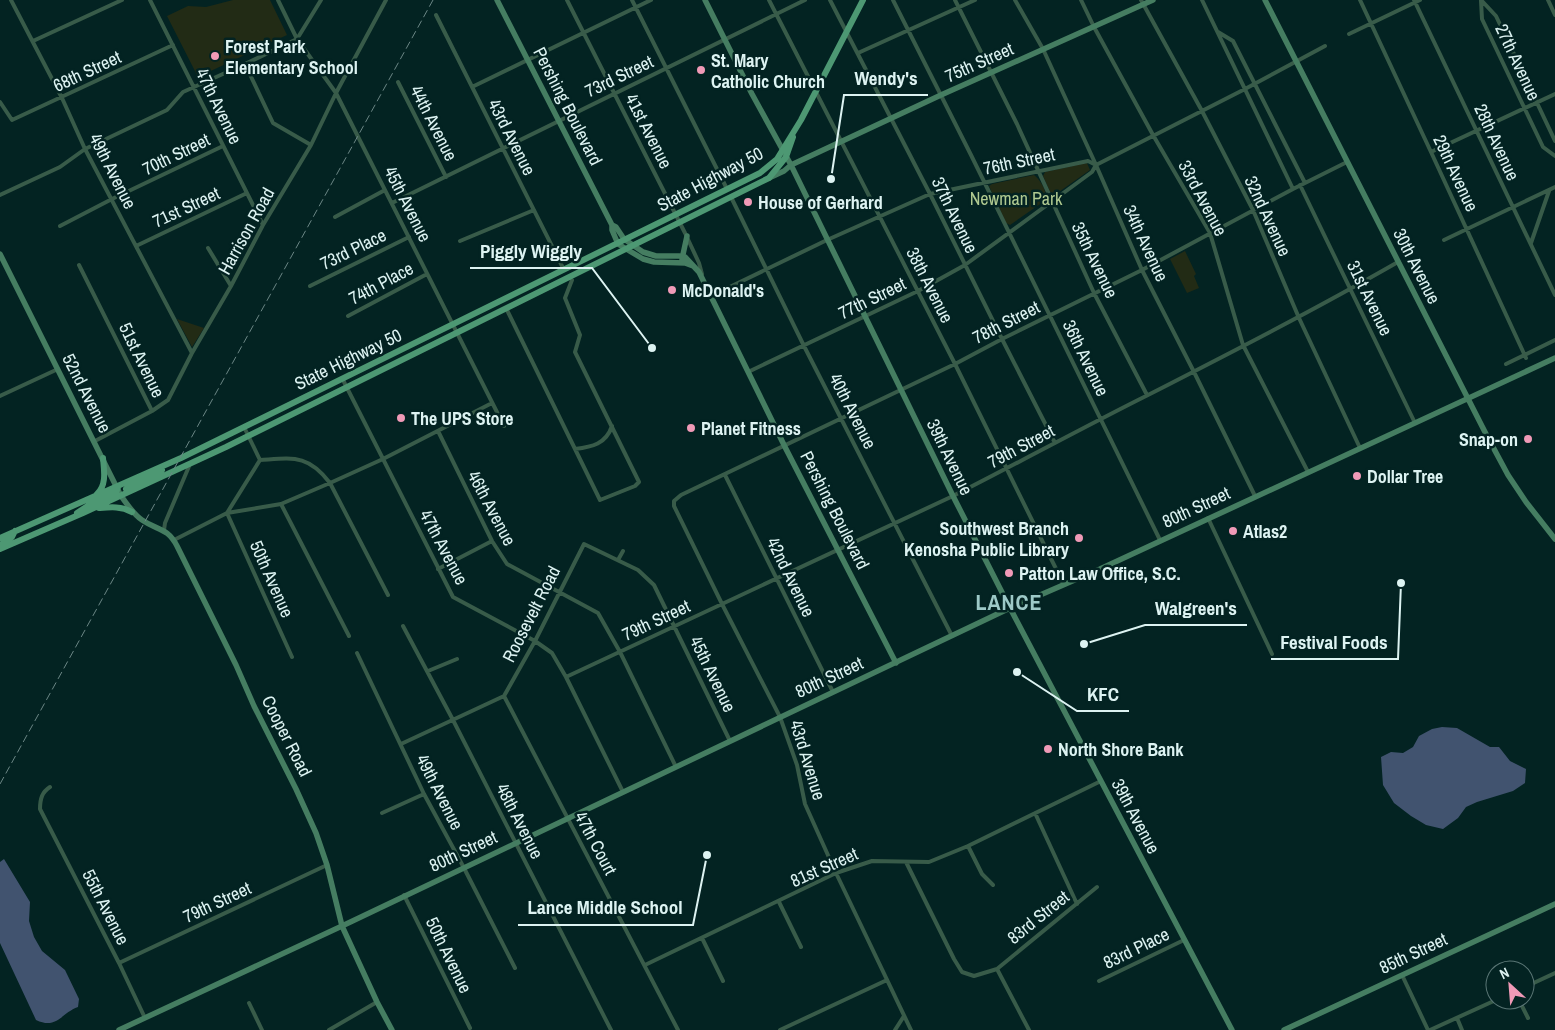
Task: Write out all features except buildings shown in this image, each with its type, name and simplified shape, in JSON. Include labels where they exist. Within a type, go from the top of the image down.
[{"type":"main road","points":[[816,91],[863,0]]},
{"type":"main road","name":"State Highway 50","points":[[0,549],[122,496],[249,436],[769,178],[780,164],[816,91]]},
{"type":"main road","name":"State Highway 50","points":[[0,538],[170,463],[618,244],[760,173],[784,153]]},
{"type":"main road","points":[[96,496],[101,491],[104,481],[104,458]]},
{"type":"main road","points":[[122,496],[126,489],[156,474],[170,463]]},
{"type":"main road","points":[[66,521],[89,505],[114,494],[118,487]]},
{"type":"main road","points":[[95,508],[125,508],[132,512]]},
{"type":"main road","points":[[0,545],[12,538],[15,531]]},
{"type":"street","name":"49th Avenue","points":[[11,0],[62,98],[85,149],[192,354]]},
{"type":"street","points":[[33,41],[122,0]]},
{"type":"street","name":"47th Avenue","points":[[150,0],[263,225]]},
{"type":"street","name":"45th Avenue","points":[[278,0],[297,39],[336,93],[504,426]]},
{"type":"street","points":[[0,195],[60,167],[85,149],[167,110],[183,92],[297,39],[321,0]]},
{"type":"street","name":"Harrison Road","points":[[95,441],[152,411],[168,400],[263,225],[311,145],[336,93],[386,0]]},
{"type":"street","name":"Pershing Boulevard","points":[[497,0],[612,225],[612,230],[618,244],[631,247]]},
{"type":"street","name":"41st Avenue","points":[[567,0],[585,32],[687,236],[699,263],[702,277]]},
{"type":"street","points":[[632,0],[727,189]]},
{"type":"street","points":[[472,86],[651,0]]},
{"type":"street","name":"39th Avenue","points":[[705,0],[752,94],[791,165],[901,391],[1010,608],[1232,1030]]},
{"type":"street","name":"38th Avenue","points":[[769,0],[955,364],[1064,585]]},
{"type":"street","name":"73rd Street","points":[[392,203],[805,0]]},
{"type":"street","name":"37th Avenue","points":[[830,0],[1055,443]]},
{"type":"street","name":"36th Avenue","points":[[893,0],[1160,540]]},
{"type":"street","name":"35th Avenue","points":[[955,0],[992,72],[1094,293],[1147,395]]},
{"type":"street","points":[[858,54],[976,0]]},
{"type":"street","name":"34th Avenue","points":[[1015,0],[1043,49],[1142,270],[1255,496]]},
{"type":"street","name":"33rd Avenue","points":[[1081,0],[1153,135],[1210,233],[1243,345],[1308,472]]},
{"type":"street","name":"75th Street","points":[[769,178],[784,171],[791,165],[891,118],[1094,27],[1142,2],[1153,0]]},
{"type":"street","points":[[1202,0],[1293,188]]},
{"type":"street","name":"30th Avenue","points":[[1265,0],[1467,398],[1508,474],[1526,502],[1555,539]]},
{"type":"street","name":"29th Avenue","points":[[1360,0],[1526,357]]},
{"type":"street","points":[[1548,0],[1555,15]]},
{"type":"street","points":[[1349,34],[1416,1]]},
{"type":"street","name":"28th Avenue","points":[[1416,1],[1555,295]]},
{"type":"street","name":"27th Avenue","points":[[1481,1],[1496,16],[1555,141]]},
{"type":"street","name":"27th Avenue","points":[[1481,1],[1482,19],[1542,147],[1555,156]]},
{"type":"street","name":"32nd Avenue","points":[[1142,2],[1202,111],[1253,210],[1299,318],[1360,448]]},
{"type":"street","name":"43rd Avenue","points":[[436,15],[565,270]]},
{"type":"street","points":[[1216,31],[1233,41],[1306,182]]},
{"type":"street","name":"68th Street","points":[[0,102],[12,120],[173,45]]},
{"type":"street","name":"76th Street","points":[[711,296],[827,240],[930,194],[1088,161],[1096,165],[1325,46]]},
{"type":"street","points":[[245,64],[273,123],[311,145]]},
{"type":"street","name":"44th Avenue","points":[[398,82],[446,177]]},
{"type":"street","points":[[1432,152],[1555,94]]},
{"type":"street","name":"70th Street","points":[[60,226],[223,146]]},
{"type":"street","name":"78th Street","points":[[674,501],[677,497],[901,391],[1142,270],[1293,188],[1348,162]]},
{"type":"street","name":"75th Street","points":[[768,168],[780,164],[791,165]]},
{"type":"street","name":"77th Street","points":[[748,372],[918,291],[965,265],[1092,172],[1096,165]]},
{"type":"street","name":"31st Avenue","points":[[1300,185],[1415,422]]},
{"type":"street","points":[[1444,240],[1555,188]]},
{"type":"street","points":[[335,217],[385,190]]},
{"type":"street","points":[[1531,243],[1549,190]]},
{"type":"street","name":"71st Street","points":[[136,246],[247,193]]},
{"type":"street","name":"40th Avenue","points":[[731,197],[804,346],[952,636]]},
{"type":"street","points":[[460,241],[534,210]]},
{"type":"street","name":"Pershing Boulevard","points":[[612,225],[616,227],[639,256],[650,261],[682,260],[698,270],[785,447],[896,662]]},
{"type":"street","points":[[682,260],[687,236]]},
{"type":"street","name":"73rd Place","points":[[310,286],[409,238]]},
{"type":"street","points":[[208,248],[231,286]]},
{"type":"street","name":"52nd Avenue","points":[[0,254],[122,496],[132,512],[145,522],[164,530]]},
{"type":"street","name":"79th Street","points":[[566,677],[953,496],[1243,345],[1299,318],[1398,262]]},
{"type":"street","name":"51st Avenue","points":[[79,265],[152,411]]},
{"type":"street","name":"74th Place","points":[[348,316],[428,274]]},
{"type":"street","points":[[506,308],[600,500],[635,486],[639,482],[575,352],[580,335],[565,298],[572,280]]},
{"type":"street","points":[[1506,364],[1526,357],[1555,340]]},
{"type":"street","name":"80th Street","points":[[119,1030],[1010,608],[1064,585],[1555,358]]},
{"type":"street","points":[[0,396],[58,369]]},
{"type":"street","name":"47th Avenue","points":[[342,378],[453,597],[535,641],[552,654],[566,677],[623,792]]},
{"type":"street","points":[[174,540],[227,513],[281,504],[330,483],[383,459],[492,403]]},
{"type":"street","points":[[244,426],[260,460]]},
{"type":"street","points":[[576,450],[592,447],[599,443],[609,434],[612,426]]},
{"type":"street","name":"46th Avenue","points":[[438,431],[492,541],[507,564],[598,613],[620,652],[676,767]]},
{"type":"street","points":[[260,460],[298,458],[320,471],[330,483],[388,595]]},
{"type":"street","points":[[227,513],[260,460]]},
{"type":"street","points":[[164,530],[165,523],[190,464]]},
{"type":"street","name":"42nd Avenue","points":[[725,475],[833,692]]},
{"type":"street","name":"43rd Avenue","points":[[674,501],[674,506],[722,604],[780,717],[797,766],[805,804],[910,1030]]},
{"type":"street","points":[[281,504],[348,636]]},
{"type":"street","name":"50th Avenue","points":[[227,513],[292,657]]},
{"type":"street","points":[[1208,518],[1272,654]]},
{"type":"street","name":"Cooper Road","points":[[164,530],[174,540],[296,789],[317,836],[327,865],[342,926],[392,1030]]},
{"type":"street","points":[[438,569],[492,541]]},
{"type":"street","name":"45th Avenue","points":[[584,544],[638,570],[654,585],[730,741]]},
{"type":"street","name":"Roosevelt Road","points":[[504,696],[535,641],[584,544]]},
{"type":"street","points":[[618,560],[623,551]]},
{"type":"street","name":"48th Avenue","points":[[403,626],[428,671],[611,1030]]},
{"type":"street","name":"49th Avenue","points":[[357,653],[424,794],[515,968]]},
{"type":"street","points":[[428,671],[457,659]]},
{"type":"street","points":[[401,744],[504,696]]},
{"type":"street","name":"47th Court","points":[[504,696],[678,1030]]},
{"type":"street","name":"81st Street","points":[[645,965],[836,873],[872,861],[929,862],[968,846],[1101,781]]},
{"type":"street","name":"55th Avenue","points":[[50,786],[45,790],[40,799],[40,810],[119,963],[145,1018]]},
{"type":"street","points":[[382,813],[424,794]]},
{"type":"street","points":[[1035,813],[1077,904]]},
{"type":"street","points":[[968,846],[982,874],[993,885]]},
{"type":"street","points":[[906,862],[962,972],[974,976],[997,969],[1029,1030]]},
{"type":"street","name":"79th Street","points":[[119,963],[327,865]]},
{"type":"street","name":"83rd Street","points":[[997,969],[1097,887]]},
{"type":"street","name":"50th Avenue","points":[[404,895],[470,1028]]},
{"type":"street","points":[[779,902],[801,947]]},
{"type":"street","name":"85th Street","points":[[1284,1030],[1555,904]]},
{"type":"street","points":[[702,938],[724,981]]},
{"type":"street","name":"83rd Place","points":[[1099,981],[1184,940]]},
{"type":"street","points":[[1535,982],[1555,973]]},
{"type":"street","points":[[1402,975],[1429,1030],[1485,1005]]},
{"type":"street","points":[[780,1030],[887,980]]},
{"type":"street","points":[[329,1030],[377,1002]]},
{"type":"street","points":[[249,1003],[262,1030]]},
{"type":"street","points":[[1524,1010],[1528,1018]]},
{"type":"street","points":[[895,1030],[904,1016]]},
{"type":"street","points":[[1457,1018],[1462,1030]]},
{"type":"green space","name":"Forest Park Elementary School","points":[[233,0],[270,0],[287,35],[198,77],[167,16],[188,6],[206,7]]},
{"type":"green space","name":"Newman Park","points":[[1087,163],[1090,170],[1056,194],[1050,192],[1043,176],[1045,172]]},
{"type":"green space","name":"Newman Park","points":[[1034,175],[1043,186],[1046,200],[1010,225],[1006,223],[989,186]]},
{"type":"green space","points":[[1185,251],[1196,274],[1194,276],[1199,288],[1187,293],[1170,259]]},
{"type":"green space","points":[[177,319],[204,328],[192,347]]},
{"type":"water","points":[[1442,727],[1457,728],[1490,747],[1499,747],[1510,761],[1526,769],[1525,783],[1513,791],[1466,807],[1458,818],[1443,829],[1426,825],[1394,803],[1383,785],[1381,757],[1391,752],[1403,753],[1413,747],[1419,736],[1432,729]]},
{"type":"water","points":[[4,859],[30,902],[29,921],[34,937],[42,951],[65,970],[79,999],[78,1007],[54,1022],[43,1023],[36,1020],[0,943],[0,862]]},
{"type":"railway","points":[[0,784],[433,0]]},
{"type":"place","name":"Forest Park Elementary School","points":[[215,56]]},
{"type":"place","name":"St. Mary Catholic Church","points":[[701,70]]},
{"type":"place","name":"Wendy's","points":[[831,179]]},
{"type":"place","name":"House of Gerhard","points":[[748,202]]},
{"type":"place","name":"McDonald's","points":[[672,290]]},
{"type":"place","name":"Piggly Wiggly","points":[[652,348]]},
{"type":"place","name":"The UPS Store","points":[[401,418]]},
{"type":"place","name":"Planet Fitness","points":[[691,428]]},
{"type":"place","name":"Snap-on","points":[[1528,439]]},
{"type":"place","name":"Dollar Tree","points":[[1357,476]]},
{"type":"place","name":"Atlas2","points":[[1233,531]]},
{"type":"place","name":"Southwest Branch Kenosha Public Library","points":[[1079,538]]},
{"type":"place","name":"Patton Law Office, S.C.","points":[[1009,573]]},
{"type":"place","name":"Festival Foods","points":[[1401,583]]},
{"type":"place","name":"Walgreen's","points":[[1084,644]]},
{"type":"place","name":"KFC","points":[[1017,672]]},
{"type":"place","name":"North Shore Bank","points":[[1048,749]]},
{"type":"place","name":"Lance Middle School","points":[[707,855]]},
{"type":"district","name":"LANCE","points":[[1009,602]]}]
